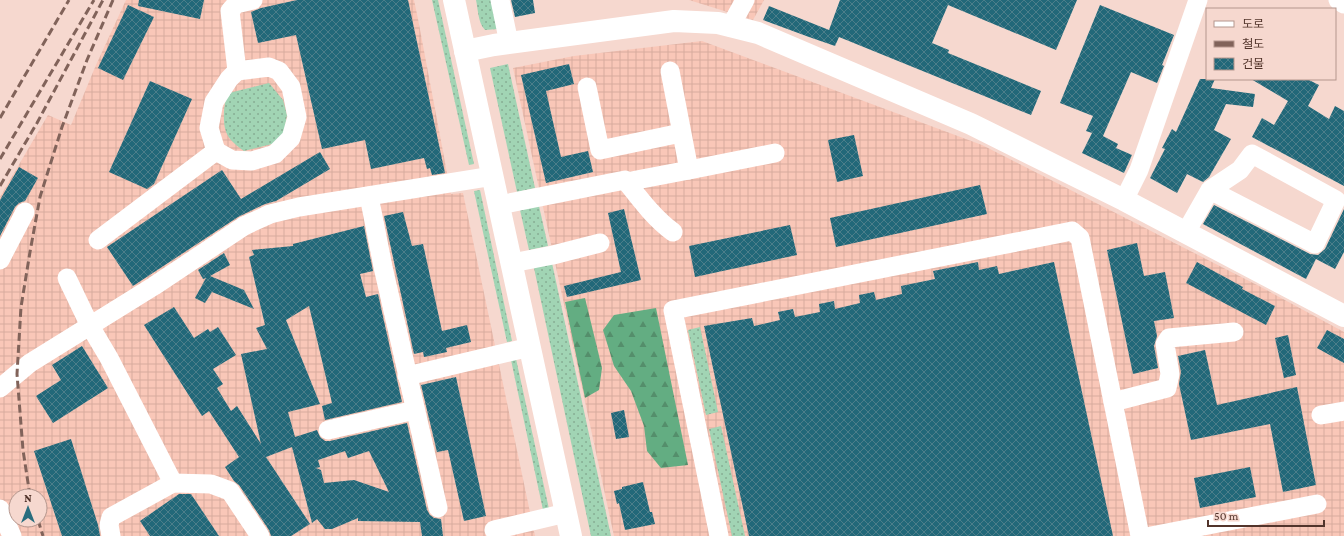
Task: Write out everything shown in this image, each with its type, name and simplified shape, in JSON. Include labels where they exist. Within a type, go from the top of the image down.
[{"type":"main road","points":[[454,0],[571,536]]},
{"type":"main road","points":[[465,51],[508,43],[674,21],[718,23],[758,33],[964,121],[1124,200],[1344,316]]},
{"type":"street","points":[[237,71],[230,11],[236,4],[253,0]]},
{"type":"street","points":[[500,0],[508,43]]},
{"type":"street","points":[[730,27],[745,0]]},
{"type":"street","points":[[1124,200],[1139,170],[1198,0]]},
{"type":"street","points":[[1338,0],[1344,4]]},
{"type":"street","points":[[269,67],[279,70],[291,87],[297,118],[291,138],[275,154],[252,161],[232,160],[216,151],[209,128],[214,102],[229,78],[237,71],[269,67]]},
{"type":"street","points":[[670,71],[689,170]]},
{"type":"street","points":[[587,86],[600,150],[682,133]]},
{"type":"street","points":[[98,240],[216,151]]},
{"type":"street","points":[[499,204],[626,180],[626,182],[775,153]]},
{"type":"street","points":[[1186,232],[1210,190],[1240,170],[1252,154],[1336,200],[1315,244],[1210,190]]},
{"type":"street","points":[[3,381],[251,223],[270,214],[299,207],[493,176]]},
{"type":"street","points":[[626,182],[662,224],[673,232]]},
{"type":"street","points":[[369,196],[407,376],[438,508]]},
{"type":"street","points":[[0,260],[25,212]]},
{"type":"street","points":[[719,536],[673,310],[1072,231],[1080,238],[1140,536]]},
{"type":"street","points":[[512,263],[554,255],[600,243]]},
{"type":"street","points":[[67,278],[90,326],[109,358],[173,483]]},
{"type":"street","points":[[1113,402],[1167,388],[1170,374],[1165,344],[1169,338],[1234,332]]},
{"type":"street","points":[[407,376],[530,346]]},
{"type":"street","points":[[328,430],[415,410]]},
{"type":"street","points":[[1321,416],[1344,411]]},
{"type":"street","points":[[111,536],[109,525],[112,517],[173,483],[211,484],[230,491],[260,536]]},
{"type":"street","points":[[1151,536],[1317,504]]},
{"type":"street","points":[[0,508],[12,536]]},
{"type":"street","points":[[494,530],[566,513]]},
{"type":"shaded area","points":[[126,0],[414,0],[451,194],[463,193],[535,536],[0,536],[0,197],[48,115],[71,125],[96,65]]},
{"type":"shaded area","points":[[689,0],[764,0],[753,20]]},
{"type":"shaded area","points":[[702,41],[982,145],[1261,287],[1344,332],[1344,536],[614,536],[513,68],[574,56]]},
{"type":"green space","points":[[432,0],[438,0],[474,164],[469,165]]},
{"type":"green space","points":[[476,0],[492,0],[498,29],[485,30],[480,20]]},
{"type":"green space","points":[[508,64],[535,188],[517,192],[490,68]]},
{"type":"green space","points":[[269,83],[283,100],[287,115],[283,139],[272,144],[244,151],[230,139],[225,130],[225,102],[229,93]]},
{"type":"green space","points":[[480,190],[512,341],[507,342],[474,191]]},
{"type":"green space","points":[[539,206],[548,246],[529,250],[520,210]]},
{"type":"green space","points":[[552,263],[611,536],[591,536],[534,268]]},
{"type":"green space","points":[[585,298],[602,368],[599,390],[585,398],[565,302]]},
{"type":"green space","points":[[656,308],[688,465],[661,468],[647,451],[644,426],[631,391],[614,366],[603,330],[614,315]]},
{"type":"green space","points":[[700,327],[718,412],[706,415],[688,330]]},
{"type":"green space","points":[[516,359],[549,509],[543,510],[511,360]]},
{"type":"green space","points":[[721,426],[745,536],[732,536],[709,429]]},
{"type":"building","points":[[139,0],[204,0],[200,19],[138,6]]},
{"type":"building","points":[[297,0],[408,0],[445,173],[432,175],[430,168],[427,169],[424,158],[371,169],[365,140],[322,149],[296,35],[258,43],[251,12],[261,8]]},
{"type":"building","points":[[511,0],[533,0],[535,13],[515,17]]},
{"type":"building","points":[[840,0],[1077,0],[1056,50],[948,5],[932,43],[949,50],[948,53],[1041,91],[1031,115],[839,37],[835,46],[763,20],[769,6],[829,30]]},
{"type":"building","points":[[128,5],[154,17],[123,80],[98,68]]},
{"type":"building","points":[[1100,5],[1174,35],[1162,65],[1164,66],[1157,83],[1131,72],[1103,136],[1118,144],[1116,148],[1132,155],[1124,173],[1082,153],[1092,133],[1086,131],[1093,116],[1060,103]]},
{"type":"building","points":[[569,64],[574,84],[546,91],[561,157],[588,151],[593,172],[546,183],[521,75]]},
{"type":"building","points":[[1200,79],[1215,80],[1211,88],[1255,94],[1253,107],[1226,104],[1214,130],[1231,139],[1209,177],[1203,182],[1187,174],[1177,193],[1150,178],[1165,149],[1162,148],[1172,129],[1176,132]]},
{"type":"building","points":[[1253,80],[1309,80],[1319,85],[1308,106],[1329,119],[1335,106],[1344,111],[1344,186],[1252,137],[1262,118],[1274,125],[1288,101]]},
{"type":"building","points":[[150,81],[192,99],[154,184],[147,189],[109,172]]},
{"type":"building","points":[[854,135],[863,176],[837,182],[828,140]]},
{"type":"building","points":[[320,152],[330,169],[276,201],[265,204],[238,217],[133,286],[107,247],[222,170],[241,199]]},
{"type":"building","points":[[19,167],[38,178],[25,201],[19,203],[15,207],[0,236],[0,200]]},
{"type":"building","points":[[980,185],[987,214],[836,247],[830,218]]},
{"type":"building","points":[[1214,205],[1310,254],[1318,255],[1325,249],[1344,209],[1344,252],[1335,269],[1316,259],[1306,279],[1203,224]]},
{"type":"building","points":[[624,209],[641,280],[567,297],[564,286],[621,272],[608,213]]},
{"type":"building","points":[[403,212],[412,246],[423,244],[442,331],[467,325],[471,342],[446,348],[447,352],[424,357],[423,352],[414,354],[384,216]]},
{"type":"building","points":[[790,225],[797,255],[695,277],[689,246]]},
{"type":"building","points":[[364,226],[373,271],[360,274],[366,297],[378,294],[402,402],[325,420],[322,406],[332,403],[309,306],[286,320],[320,404],[288,412],[295,437],[317,430],[320,437],[325,441],[330,441],[407,423],[427,510],[434,518],[441,519],[443,536],[422,536],[420,522],[358,521],[358,518],[332,529],[325,529],[317,519],[312,523],[292,447],[266,457],[310,524],[291,536],[271,536],[269,530],[239,485],[234,481],[225,467],[239,457],[209,411],[202,416],[144,325],[174,307],[194,338],[208,329],[210,332],[218,327],[236,355],[213,369],[223,384],[217,388],[231,411],[237,406],[261,444],[241,354],[267,349],[256,328],[265,325],[249,257],[254,255],[252,250],[293,246],[293,244]],"holes":[[[345,451],[348,458],[369,451],[389,492],[354,480],[324,483],[321,470],[316,468],[320,467],[318,460]]]},
{"type":"building","points":[[1137,243],[1144,276],[1165,272],[1174,318],[1154,321],[1157,336],[1154,346],[1158,368],[1133,374],[1107,250]]},
{"type":"building","points":[[224,253],[230,265],[210,276],[244,290],[254,309],[212,292],[205,303],[195,298],[206,278],[203,279],[198,270]]},
{"type":"building","points":[[978,262],[979,270],[997,266],[999,274],[1054,262],[1113,536],[749,536],[704,326],[752,318],[754,326],[780,320],[778,312],[793,309],[795,317],[820,312],[819,304],[834,301],[835,309],[860,303],[859,295],[874,292],[876,300],[902,294],[901,286],[935,279],[933,271]]},
{"type":"building","points":[[1197,262],[1243,287],[1242,289],[1275,306],[1266,325],[1186,283]]},
{"type":"building","points":[[1327,330],[1344,339],[1344,363],[1317,348]]},
{"type":"building","points":[[1288,335],[1296,375],[1284,378],[1275,338]]},
{"type":"building","points":[[82,346],[108,388],[53,423],[36,396],[61,380],[52,365]]},
{"type":"building","points":[[1205,350],[1217,405],[1297,387],[1316,485],[1283,492],[1270,424],[1191,440],[1179,384],[1181,372],[1178,356]]},
{"type":"building","points":[[456,377],[486,516],[464,521],[448,450],[437,452],[421,385]]},
{"type":"building","points":[[624,410],[629,437],[616,439],[611,413]]},
{"type":"building","points":[[71,439],[98,525],[100,536],[62,536],[48,494],[48,488],[46,488],[34,451]]},
{"type":"building","points":[[1250,467],[1256,497],[1200,508],[1194,478]]},
{"type":"building","points":[[643,482],[650,512],[652,512],[655,524],[625,530],[619,503],[617,504],[614,491],[622,489],[622,487]]},
{"type":"building","points":[[179,494],[191,494],[219,536],[150,536],[140,521]]},
{"type":"railway","points":[[0,118],[69,0]]},
{"type":"railway","points":[[0,159],[94,0]]},
{"type":"railway","points":[[0,186],[37,123],[103,0]]},
{"type":"railway","points":[[29,488],[23,450],[17,374],[21,307],[30,252],[40,197],[62,127],[87,60],[113,0]]},
{"type":"railway","points":[[40,528],[43,536]]}]
